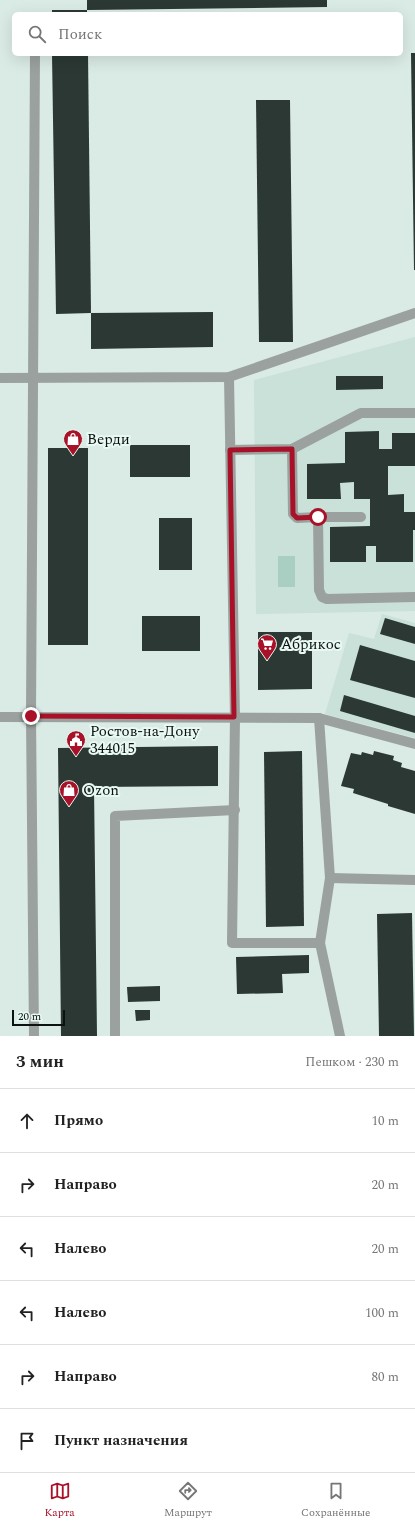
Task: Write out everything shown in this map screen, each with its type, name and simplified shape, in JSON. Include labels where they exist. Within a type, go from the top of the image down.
[{"type":"lane","points":[[34,1036],[31,716],[35,56]]},
{"type":"lane","points":[[0,378],[229,377],[415,313]]},
{"type":"lane","points":[[229,377],[234,717],[232,943],[320,943]]},
{"type":"lane","points":[[230,450],[292,449],[361,413],[415,413]]},
{"type":"lane","points":[[292,449],[293,514],[297,518],[361,516]]},
{"type":"lane","points":[[318,517],[318,590],[322,597],[327,599],[415,597]]},
{"type":"lane","points":[[0,717],[319,718],[415,744]]},
{"type":"lane","points":[[319,718],[330,878],[320,943],[340,1036]]},
{"type":"lane","points":[[115,1036],[115,816],[234,810]]},
{"type":"lane","points":[[330,878],[415,880]]},
{"type":"shaded area","points":[[415,337],[415,611],[256,614],[254,380]]},
{"type":"shaded area","points":[[278,556],[295,556],[295,587],[278,587]]},
{"type":"shaded area","points":[[382,614],[415,623],[415,738],[325,714],[349,633],[374,639]]},
{"type":"building","points":[[87,0],[327,0],[327,7],[87,10]]},
{"type":"building","points":[[52,10],[87,10],[87,12],[52,12]]},
{"type":"building","points":[[411,53],[415,53],[415,270],[414,270]]},
{"type":"building","points":[[52,56],[88,56],[91,313],[56,314]]},
{"type":"building","points":[[256,100],[290,100],[293,342],[259,342]]},
{"type":"building","points":[[213,312],[213,347],[91,349],[91,313]]},
{"type":"building","points":[[336,376],[383,376],[383,389],[336,390]]},
{"type":"building","points":[[379,431],[379,449],[392,449],[392,433],[415,433],[415,466],[388,466],[388,495],[404,494],[404,512],[415,512],[415,530],[413,530],[413,562],[376,562],[376,546],[366,546],[366,562],[330,562],[330,527],[370,526],[370,499],[354,499],[354,482],[340,483],[341,499],[307,499],[307,464],[345,463],[345,432]]},
{"type":"building","points":[[130,445],[190,445],[190,477],[130,477]]},
{"type":"building","points":[[48,448],[88,448],[88,645],[48,645]]},
{"type":"building","points":[[159,518],[192,518],[192,570],[159,570]]},
{"type":"building","points":[[142,616],[200,616],[200,651],[142,651]]},
{"type":"building","points":[[385,618],[415,627],[415,644],[380,634]]},
{"type":"building","points":[[258,632],[312,632],[312,689],[258,690]]},
{"type":"building","points":[[360,645],[415,661],[415,698],[350,680]]},
{"type":"building","points":[[344,695],[415,716],[415,733],[340,711]]},
{"type":"building","points":[[218,746],[218,786],[94,787],[97,1036],[61,1036],[58,748]]},
{"type":"building","points":[[302,751],[304,926],[266,927],[264,752]]},
{"type":"building","points":[[374,751],[394,756],[393,760],[402,763],[401,767],[415,771],[415,814],[353,793],[354,789],[341,786],[351,753],[361,755],[362,752],[373,755]]},
{"type":"building","points":[[412,913],[414,1036],[379,1036],[377,914]]},
{"type":"building","points":[[309,955],[309,973],[282,974],[283,993],[237,994],[236,957]]},
{"type":"building","points":[[160,986],[160,1001],[128,1002],[127,987]]},
{"type":"building","points":[[135,1010],[150,1010],[150,1020],[136,1021]]},
{"type":"place","name":"Верди","points":[[73,456]]},
{"type":"place","name":"Абрикос","points":[[267,661]]},
{"type":"place","name":"Ростов-на-Дону 344015","points":[[76,757]]},
{"type":"place","name":"Ozon","points":[[69,807]]},
{"type":"route","points":[[31,716],[234,717],[230,450],[292,449],[293,514],[297,518],[318,517]]}]
